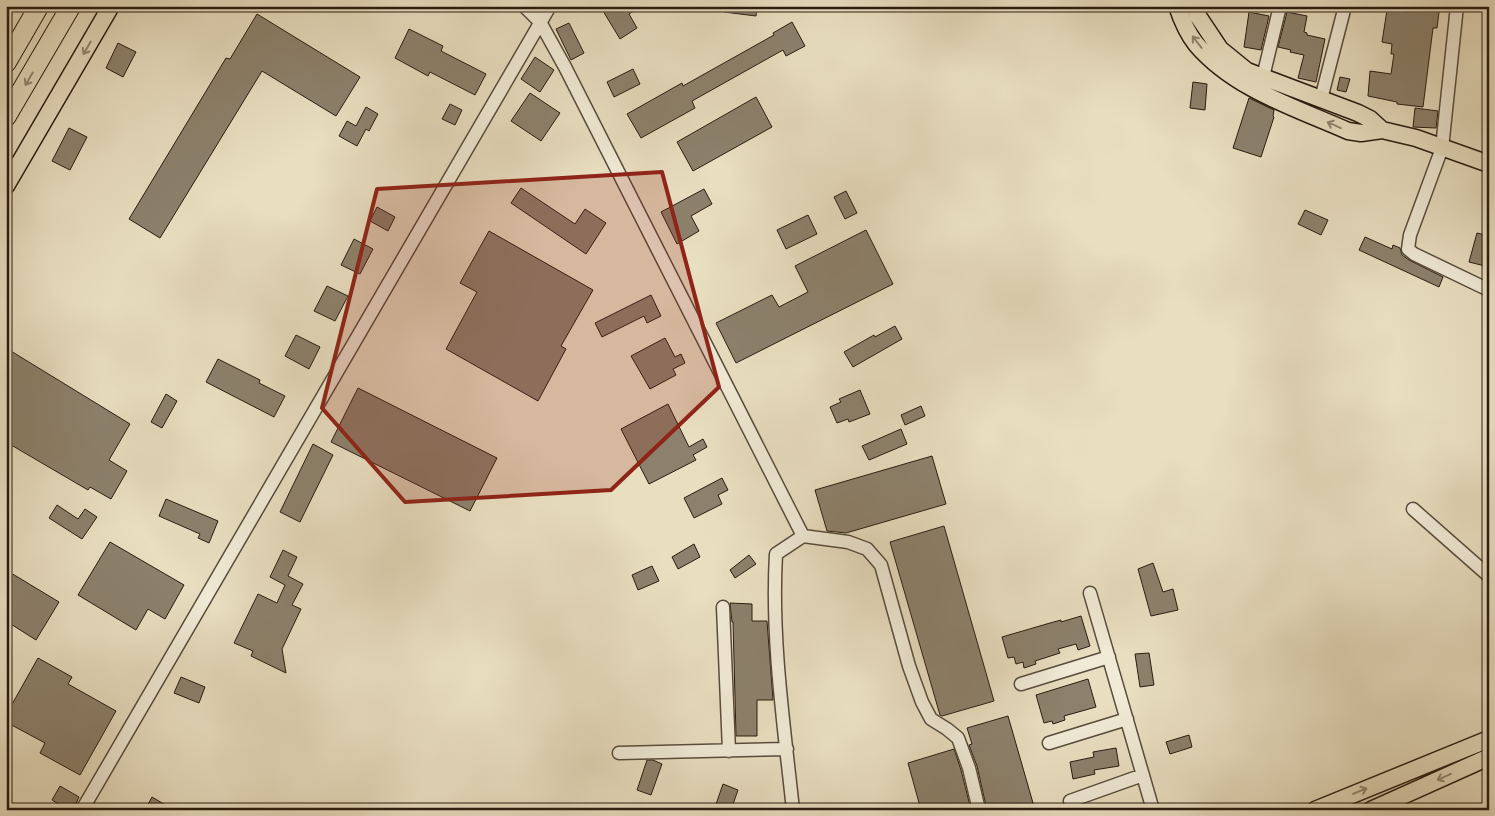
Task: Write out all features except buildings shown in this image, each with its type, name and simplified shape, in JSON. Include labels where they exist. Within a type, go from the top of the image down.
[{"type":"highway","points":[[6,64],[39,6]]},
{"type":"highway","points":[[6,117],[71,6]]},
{"type":"main road","points":[[6,186],[111,6]]},
{"type":"main road","points":[[1177,6],[1196,43],[1227,72],[1260,91],[1348,131],[1361,133],[1382,130],[1416,138],[1489,164]]},
{"type":"main road","points":[[1194,6],[1198,16],[1220,48],[1247,71],[1358,113],[1382,130]]},
{"type":"main road","points":[[1315,810],[1489,739]]},
{"type":"main road","points":[[1371,810],[1489,757]]},
{"type":"street","points":[[524,6],[540,22],[803,536]]},
{"type":"street","points":[[82,810],[550,6]]},
{"type":"street","points":[[1263,77],[1280,6]]},
{"type":"street","points":[[1457,6],[1442,148],[1410,235],[1408,249],[1414,254],[1489,290]]},
{"type":"street","points":[[1321,99],[1344,10]]},
{"type":"street","points":[[1413,508],[1489,576]]},
{"type":"street","points":[[793,810],[775,630],[776,554],[803,536],[848,542],[867,549],[881,564],[908,666],[922,702],[931,719],[958,738],[969,768],[979,810]]},
{"type":"street","points":[[1090,593],[1154,810]]},
{"type":"street","points":[[723,607],[729,751]]},
{"type":"street","points":[[1021,684],[1109,657]]},
{"type":"street","points":[[1049,744],[1127,719]]},
{"type":"street","points":[[619,753],[787,749]]},
{"type":"street","points":[[1070,801],[1143,775]]},
{"type":"highlighted area","points":[[662,172],[719,387],[611,490],[405,502],[322,408],[377,189]]}]
